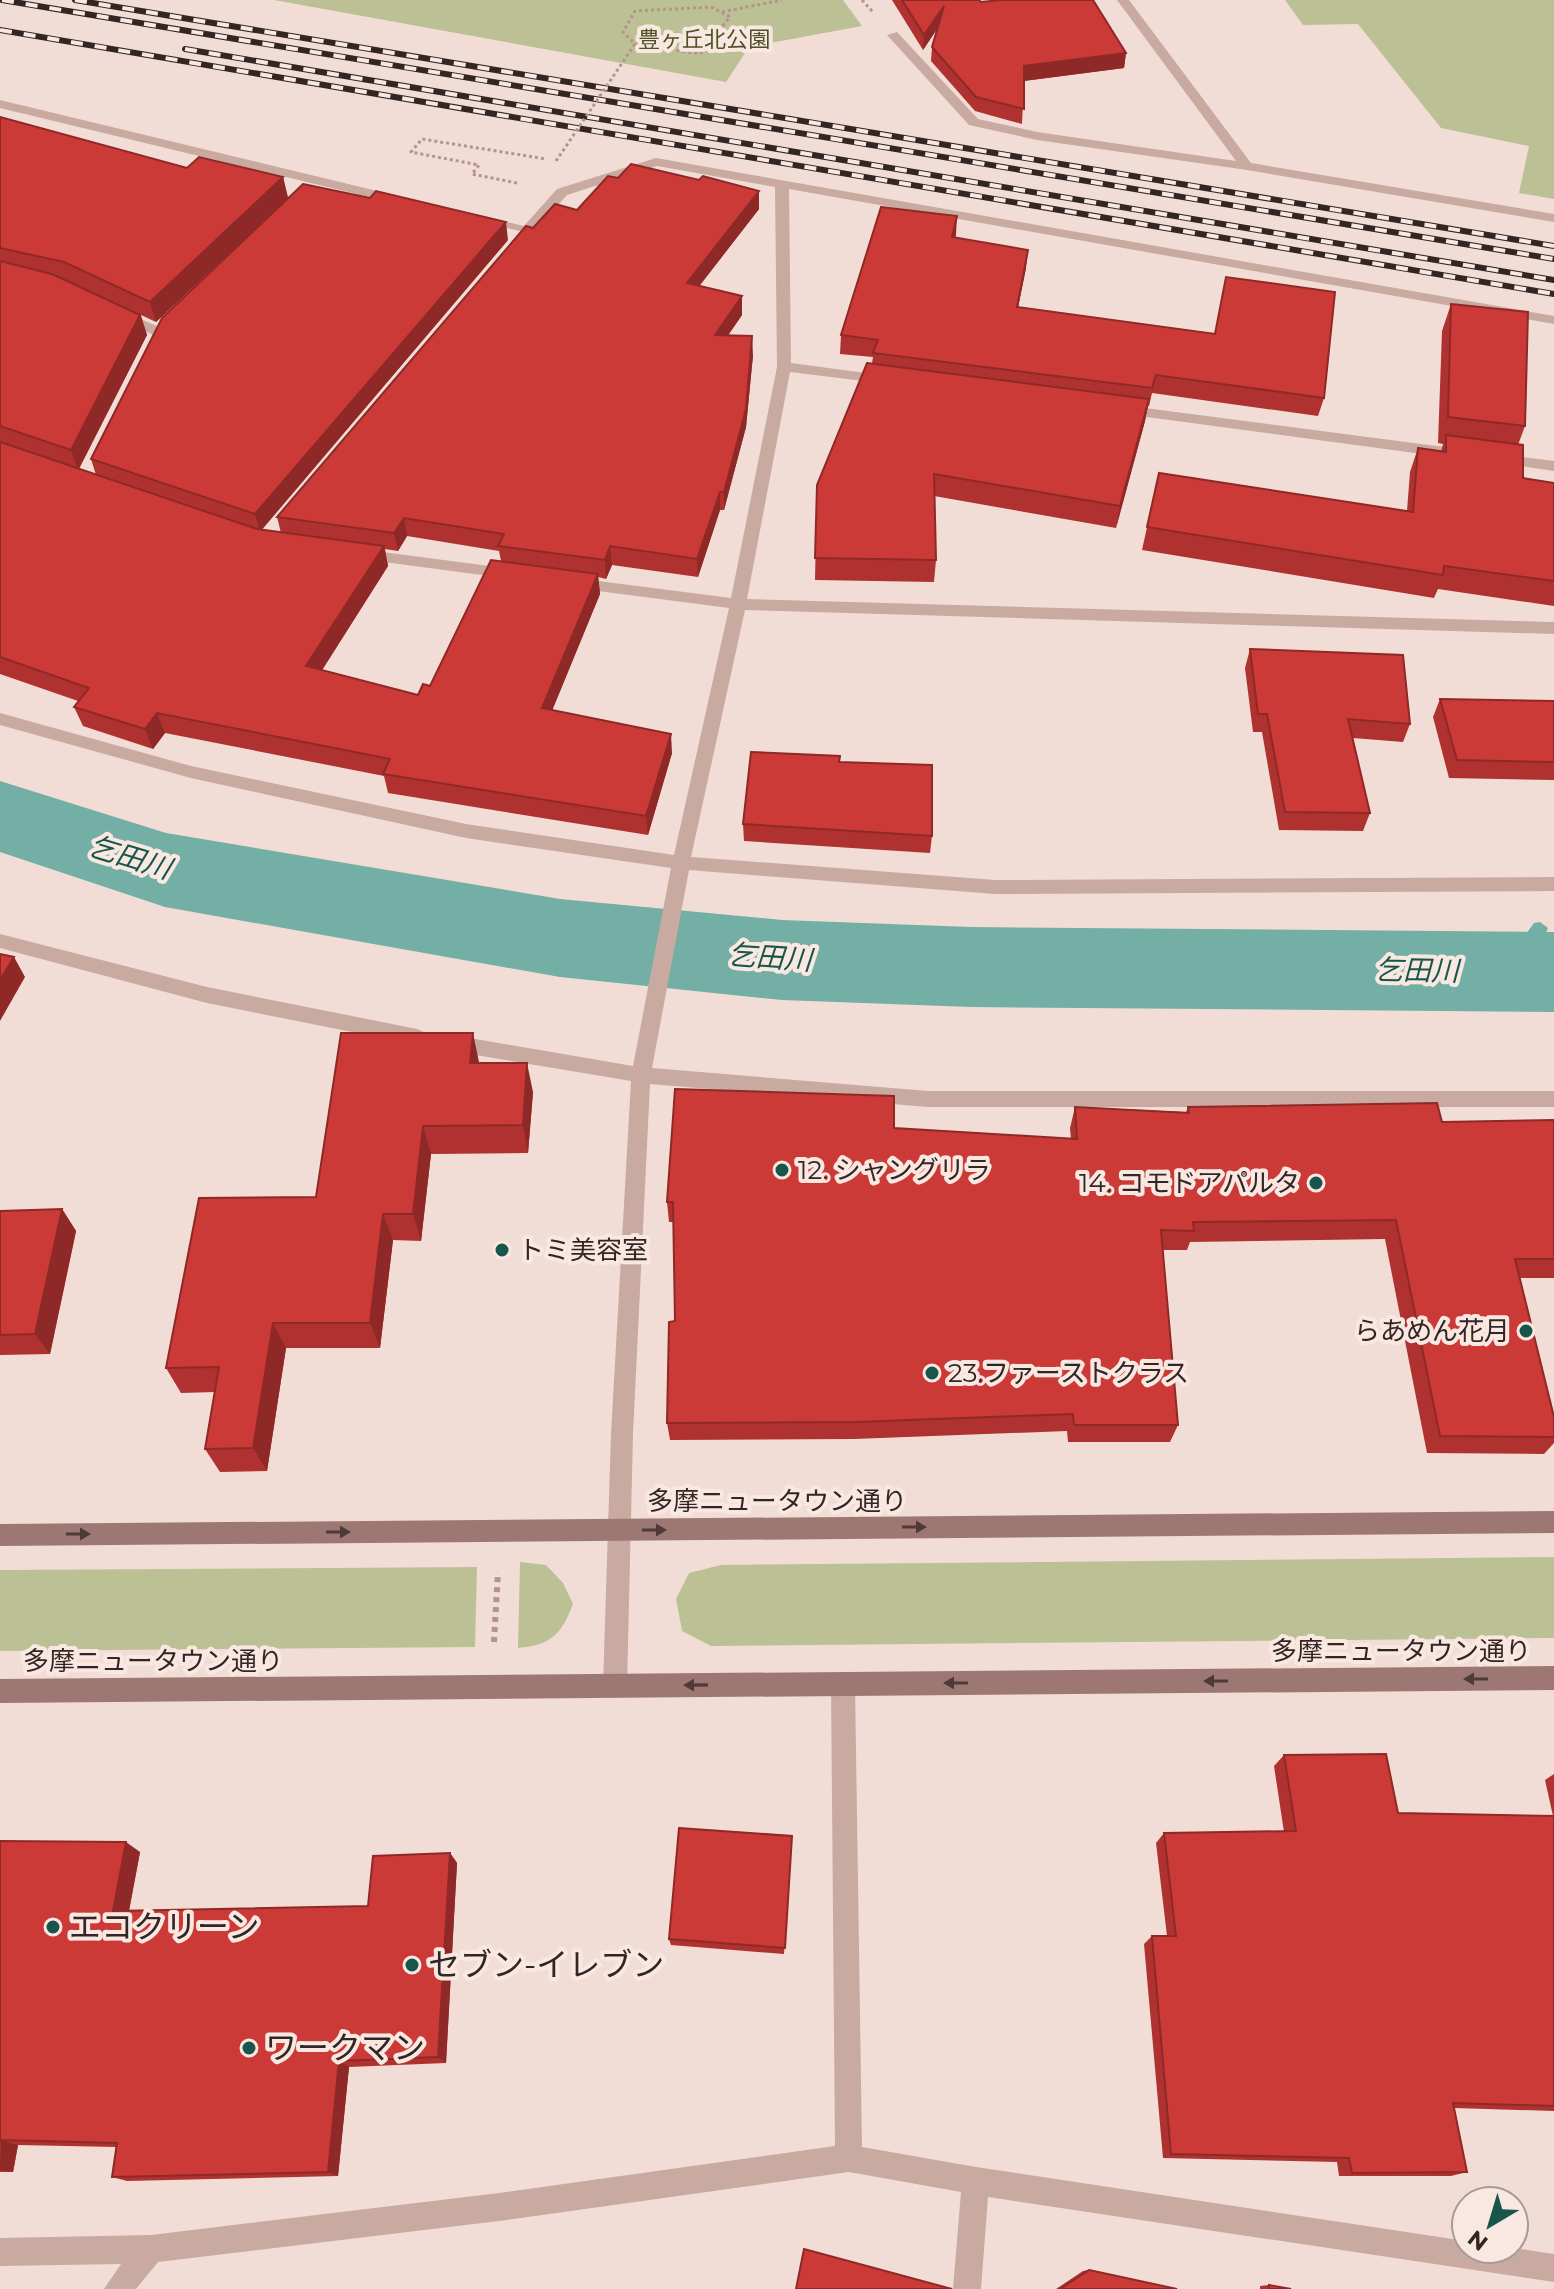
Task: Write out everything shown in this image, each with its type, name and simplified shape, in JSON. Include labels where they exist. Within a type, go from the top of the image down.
[{"type":"main road","name":"多摩ニュータウン通り","points":[[0,1535],[1554,1522]]},
{"type":"main road","name":"多摩ニュータウン通り","points":[[0,1691],[1554,1678]]},
{"type":"street","points":[[1123,0],[1247,166]]},
{"type":"street","points":[[893,35],[974,122],[1037,136],[1247,166],[1554,218]]},
{"type":"street","points":[[0,104],[312,186],[408,202]]},
{"type":"street","points":[[468,217],[522,237],[562,192],[656,162],[1554,320]]},
{"type":"street","points":[[615,1686],[619,1530],[641,1075],[681,863],[738,604],[784,367],[782,185]]},
{"type":"street","points":[[105,307],[161,333]]},
{"type":"street","points":[[784,367],[909,383]]},
{"type":"street","points":[[1098,407],[1554,466]]},
{"type":"street","points":[[343,552],[533,577]]},
{"type":"street","points":[[565,581],[738,604],[1554,628]]},
{"type":"street","points":[[0,719],[191,772],[421,821],[681,863],[995,887],[1554,884]]},
{"type":"street","points":[[0,941],[96,968],[314,1020],[641,1075],[928,1099],[1554,1099]]},
{"type":"street","points":[[843,1684],[849,2158]]},
{"type":"street","points":[[0,2252],[151,2249],[499,2207],[849,2158],[976,2181],[1554,2268]]},
{"type":"street","points":[[967,2289],[976,2181]]},
{"type":"street","points":[[118,2289],[151,2249]]},
{"type":"path","points":[[759,0],[769,3]]},
{"type":"path","points":[[721,12],[782,0]]},
{"type":"path","points":[[711,7],[721,12],[730,17],[700,54],[635,44],[623,32],[635,11],[711,7]]},
{"type":"path","points":[[562,192],[472,174],[479,165],[411,152],[422,139],[556,161],[635,44]]},
{"type":"path","points":[[494,1642],[498,1571]]},
{"type":"green space","name":"豊ヶ丘北公園","points":[[274,0],[843,0],[862,26],[749,47],[726,82]]},
{"type":"green space","points":[[1285,0],[1554,0],[1554,199],[1519,193],[1529,146],[1441,128],[1358,24],[1303,25]]},
{"type":"green space","points":[[1554,1557],[1554,1638],[711,1646],[682,1631],[676,1599],[689,1573],[721,1565]]},
{"type":"green space","points":[[520,1562],[546,1565],[563,1583],[573,1604],[564,1624],[547,1641],[518,1648]]},
{"type":"green space","points":[[477,1567],[475,1647],[0,1651],[0,1570]]},
{"type":"building","points":[[902,0],[1093,0],[1126,53],[1024,66],[1024,109],[976,97],[932,47],[944,6],[924,35]]},
{"type":"building","points":[[0,117],[187,168],[199,157],[283,177],[150,302],[64,262],[0,248]]},
{"type":"building","points":[[631,164],[699,180],[703,176],[759,191],[687,283],[742,296],[715,335],[752,336],[746,409],[724,492],[720,492],[697,559],[610,546],[605,560],[498,546],[504,534],[404,518],[394,533],[277,517],[526,226],[533,228],[555,204],[577,210],[608,176],[618,178]]},
{"type":"building","points":[[303,184],[370,198],[376,191],[506,222],[255,514],[91,459],[162,318]]},
{"type":"building","points":[[881,207],[957,216],[952,237],[1028,250],[1017,307],[1215,334],[1226,277],[1335,292],[1324,398],[1156,375],[1152,388],[873,353],[878,340],[841,335]]},
{"type":"building","points":[[0,261],[52,274],[140,315],[71,450],[0,426]]},
{"type":"building","points":[[1451,304],[1528,312],[1525,426],[1448,417]]},
{"type":"building","points":[[867,363],[1149,399],[1120,506],[934,474],[936,560],[815,558],[817,485]]},
{"type":"building","points":[[1446,435],[1523,445],[1523,478],[1554,483],[1554,581],[1444,566],[1443,575],[1147,527],[1159,473],[1413,512],[1418,448],[1446,452]]},
{"type":"building","points":[[0,442],[257,529],[384,546],[306,666],[418,695],[423,684],[430,686],[491,560],[598,574],[542,708],[671,734],[646,816],[383,774],[390,759],[157,713],[145,729],[74,707],[89,688],[0,657]]},
{"type":"building","points":[[1250,649],[1403,655],[1410,724],[1348,719],[1370,813],[1285,812],[1267,714],[1258,714]]},
{"type":"building","points":[[1440,699],[1554,701],[1554,762],[1457,760]]},
{"type":"building","points":[[751,752],[840,756],[839,762],[932,765],[932,836],[743,824]]},
{"type":"building","points":[[0,954],[14,957],[0,980]]},
{"type":"building","points":[[341,1033],[473,1033],[470,1063],[527,1063],[523,1125],[423,1126],[413,1214],[383,1214],[370,1323],[273,1323],[253,1448],[205,1449],[219,1367],[166,1368],[199,1198],[316,1197]]},
{"type":"building","points":[[675,1089],[894,1096],[894,1128],[1077,1139],[1075,1107],[1189,1113],[1188,1107],[1437,1103],[1442,1122],[1554,1120],[1554,1259],[1515,1259],[1554,1417],[1554,1437],[1440,1436],[1396,1220],[1193,1222],[1194,1231],[1161,1230],[1178,1425],[1074,1425],[1073,1414],[855,1422],[667,1423],[669,1322],[675,1321],[673,1202],[667,1202]]},
{"type":"building","points":[[62,1209],[35,1334],[0,1335],[0,1211]]},
{"type":"building","points":[[1386,1754],[1398,1813],[1554,1816],[1554,2106],[1453,2103],[1467,2172],[1352,2173],[1349,2158],[1171,2154],[1152,1936],[1176,1936],[1164,1833],[1296,1831],[1284,1755]]},
{"type":"building","points":[[679,1828],[792,1836],[785,1948],[669,1939]]},
{"type":"building","points":[[0,1841],[126,1842],[113,1911],[368,1906],[373,1856],[450,1853],[438,2057],[339,2061],[328,2172],[112,2177],[117,2143],[1,2140],[0,2143]]},
{"type":"building","points":[[804,2249],[952,2289],[796,2289]]},
{"type":"building","points":[[1089,2270],[1177,2289],[1060,2289]]},
{"type":"building","points":[[1269,2285],[1291,2289],[1269,2289]]},
{"type":"waterway","name":"乞田川","points":[[0,816],[165,870],[560,938],[782,960],[971,967],[1554,972]]},
{"type":"waterway","points":[[1508,972],[1540,928]]},
{"type":"railway","points":[[2,0],[1554,259]]},
{"type":"railway","points":[[75,0],[1554,246]]},
{"type":"railway","points":[[0,30],[1554,294]]},
{"type":"railway","points":[[185,49],[1554,280]]},
{"type":"place","name":"12. シャングリラ","points":[[782,1170]]},
{"type":"place","name":"14. コモドアパルタ","points":[[1316,1183]]},
{"type":"place","name":"トミ美容室","points":[[502,1250]]},
{"type":"place","name":"らあめん花月","points":[[1526,1331]]},
{"type":"place","name":"23.ファーストクラス","points":[[932,1373]]},
{"type":"place","name":"エコクリーン","points":[[53,1927]]},
{"type":"place","name":"セブン-イレブン","points":[[412,1965]]},
{"type":"place","name":"ワークマン","points":[[249,2048]]}]
